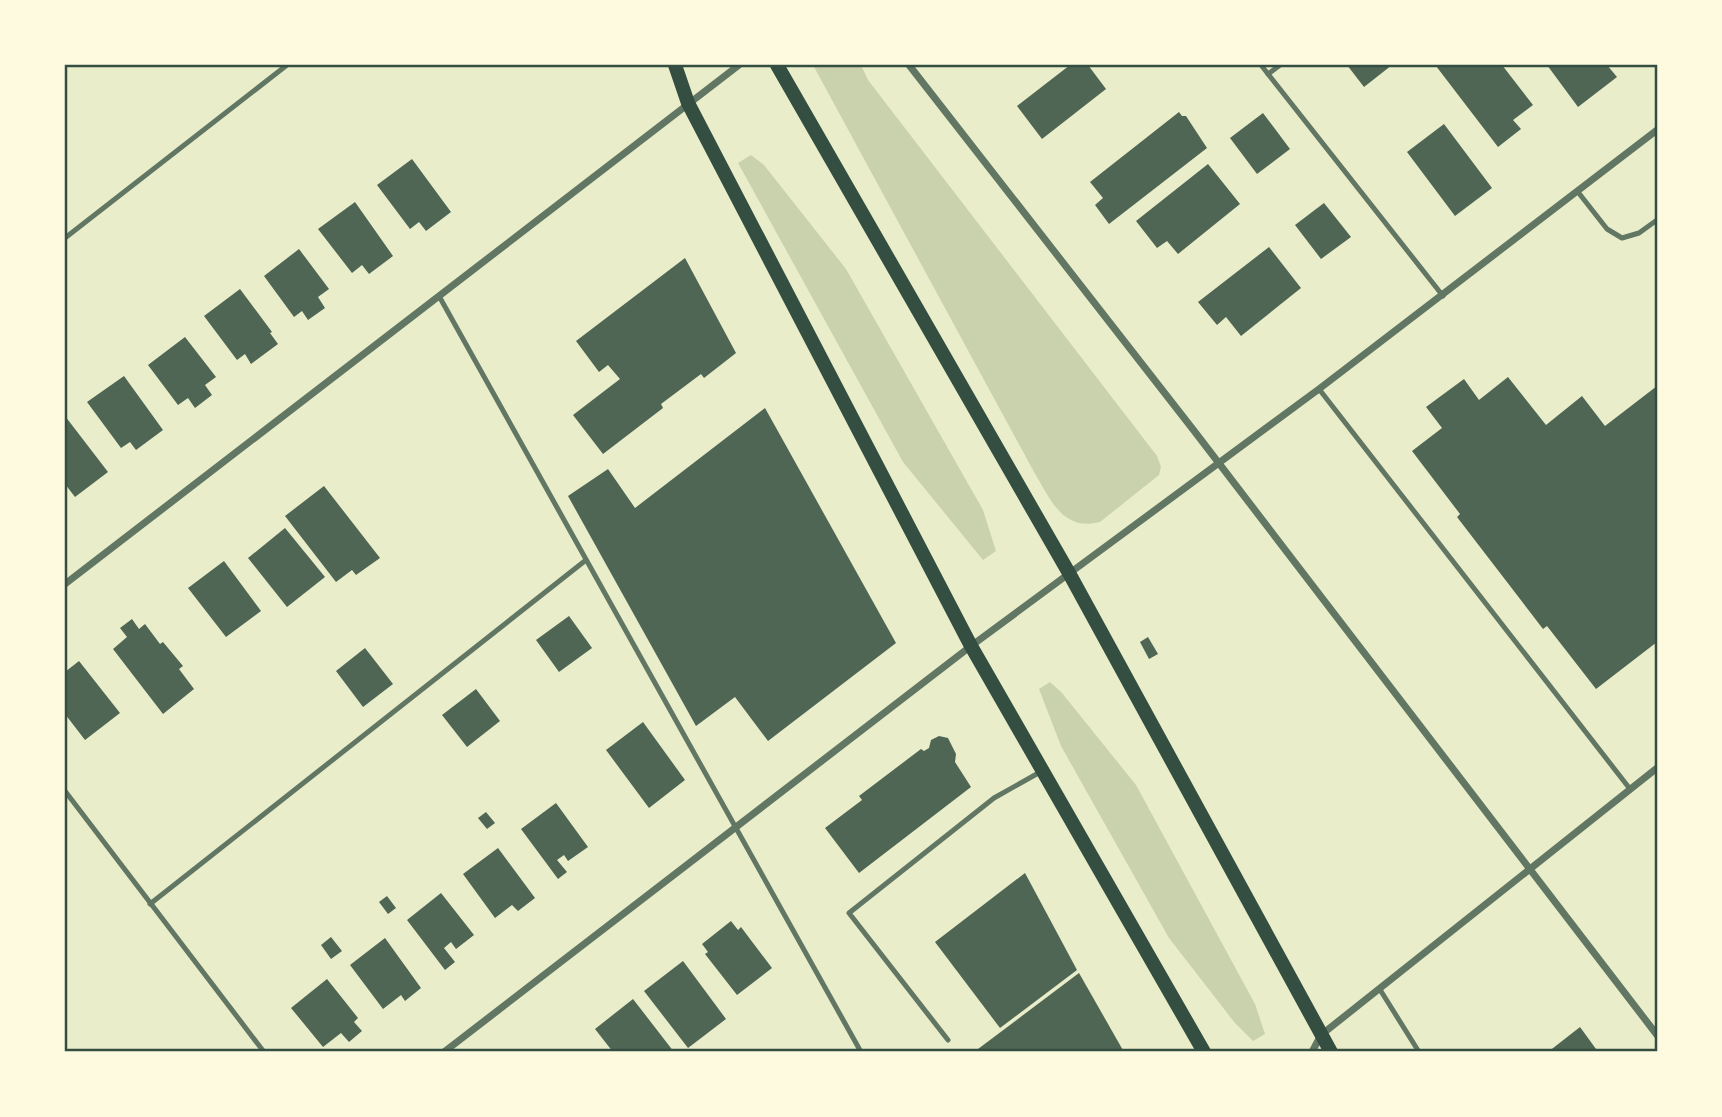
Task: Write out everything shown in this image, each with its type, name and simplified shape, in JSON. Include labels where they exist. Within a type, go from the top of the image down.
[{"type":"main road","points":[[675,65],[688,103],[971,646],[1204,1052]]},
{"type":"main road","points":[[776,65],[1069,573],[1331,1052]]},
{"type":"street","points":[[65,584],[739,65]]},
{"type":"street","points":[[909,65],[1531,867],[1657,1035]]},
{"type":"street","points":[[444,1052],[971,646],[1443,296],[1657,130]]},
{"type":"street","points":[[1312,1052],[1321,1035],[1657,768]]},
{"type":"lane","points":[[65,238],[287,65]]},
{"type":"lane","points":[[1261,65],[1443,296]]},
{"type":"lane","points":[[1268,74],[1280,65]]},
{"type":"lane","points":[[1578,192],[1607,229],[1622,238],[1640,233],[1657,220]]},
{"type":"lane","points":[[439,296],[861,1052]]},
{"type":"lane","points":[[1319,389],[1630,789]]},
{"type":"lane","points":[[150,904],[586,560]]},
{"type":"lane","points":[[948,1040],[849,913],[994,798],[1042,771]]},
{"type":"lane","points":[[65,792],[264,1052]]},
{"type":"lane","points":[[1379,988],[1419,1052]]},
{"type":"green space","points":[[813,65],[861,65],[868,80],[1157,456],[1161,467],[1159,475],[1100,522],[1076,522],[1052,502]]},
{"type":"green space","points":[[751,155],[764,165],[846,269],[983,510],[996,551],[983,560],[903,462],[738,163]]},
{"type":"green space","points":[[1050,682],[1062,693],[1136,785],[1255,1004],[1265,1034],[1253,1041],[1235,1023],[1169,938],[1061,746],[1039,689]]},
{"type":"building","points":[[1070,65],[1088,65],[1106,89],[1042,139],[1017,106]]},
{"type":"building","points":[[1347,65],[1392,65],[1364,87]]},
{"type":"building","points":[[1502,65],[1533,105],[1513,120],[1521,129],[1498,147],[1436,66]]},
{"type":"building","points":[[1547,65],[1607,65],[1617,77],[1578,107]]},
{"type":"building","points":[[1179,112],[1186,116],[1207,148],[1109,224],[1095,205],[1103,198],[1090,182]]},
{"type":"building","points":[[1263,113],[1290,149],[1257,174],[1230,138]]},
{"type":"building","points":[[1444,124],[1492,188],[1455,216],[1407,152]]},
{"type":"building","points":[[412,159],[451,212],[426,231],[419,222],[410,229],[377,185]]},
{"type":"building","points":[[1208,164],[1240,204],[1178,254],[1167,241],[1157,248],[1136,221]]},
{"type":"building","points":[[355,202],[393,256],[369,274],[362,265],[352,273],[318,229]]},
{"type":"building","points":[[1324,203],[1351,237],[1321,259],[1295,225]]},
{"type":"building","points":[[1269,247],[1301,288],[1241,336],[1226,317],[1217,325],[1198,302]]},
{"type":"building","points":[[299,249],[329,289],[318,297],[325,308],[308,320],[302,311],[294,317],[264,276]]},
{"type":"building","points":[[685,258],[736,353],[704,378],[701,374],[661,404],[663,408],[603,454],[573,415],[620,379],[608,365],[599,372],[576,341]]},
{"type":"building","points":[[240,289],[278,344],[251,364],[245,354],[237,360],[204,316]]},
{"type":"building","points":[[185,337],[216,377],[205,385],[212,395],[195,408],[188,398],[178,405],[148,365]]},
{"type":"building","points":[[124,376],[163,430],[136,450],[130,442],[121,448],[87,402]]},
{"type":"building","points":[[1508,377],[1546,425],[1582,396],[1605,426],[1657,386],[1657,642],[1596,689],[1547,626],[1543,629],[1457,517],[1460,514],[1412,451],[1442,428],[1426,407],[1464,379],[1479,400]]},
{"type":"building","points":[[765,408],[896,643],[768,741],[735,697],[696,726],[568,496],[608,469],[635,508]]},
{"type":"building","points":[[65,416],[108,472],[75,497],[65,484]]},
{"type":"building","points":[[324,486],[380,558],[356,575],[352,570],[336,582],[285,516]]},
{"type":"building","points":[[285,528],[325,577],[287,607],[248,558]]},
{"type":"building","points":[[224,561],[261,611],[226,637],[188,588]]},
{"type":"building","points":[[569,616],[592,648],[559,672],[536,640]]},
{"type":"building","points":[[132,619],[139,629],[145,624],[160,644],[163,642],[183,666],[179,669],[194,689],[163,714],[113,649],[127,637],[120,628]]},
{"type":"building","points":[[1148,637],[1158,654],[1149,659],[1140,642]]},
{"type":"building","points":[[365,648],[393,684],[363,707],[336,671]]},
{"type":"building","points":[[79,661],[120,713],[85,740],[65,714],[65,672]]},
{"type":"building","points":[[476,689],[500,721],[467,747],[442,715]]},
{"type":"building","points":[[643,722],[685,780],[649,808],[606,750]]},
{"type":"building","points":[[939,736],[948,738],[956,754],[955,762],[971,787],[859,873],[825,828],[862,800],[859,796],[921,749],[924,751],[929,748],[931,740]]},
{"type":"building","points":[[556,803],[588,847],[568,861],[564,855],[557,860],[567,872],[558,879],[521,829]]},
{"type":"building","points":[[486,812],[495,823],[487,829],[478,818]]},
{"type":"building","points":[[498,848],[535,898],[518,911],[512,905],[495,918],[463,874]]},
{"type":"building","points":[[1025,873],[1077,970],[1000,1028],[935,942]]},
{"type":"building","points":[[441,893],[474,935],[456,949],[451,942],[444,948],[455,962],[445,970],[407,920]]},
{"type":"building","points":[[387,896],[396,908],[388,914],[379,902]]},
{"type":"building","points":[[731,921],[738,930],[741,927],[772,968],[737,995],[705,954],[708,952],[702,944]]},
{"type":"building","points":[[331,937],[342,951],[331,959],[321,945]]},
{"type":"building","points":[[385,938],[421,988],[405,1001],[401,995],[383,1009],[350,965]]},
{"type":"building","points":[[683,961],[726,1019],[688,1048],[644,991]]},
{"type":"building","points":[[1079,973],[1124,1052],[974,1052]]},
{"type":"building","points":[[327,979],[358,1018],[354,1022],[362,1031],[349,1042],[341,1033],[323,1047],[291,1008]]},
{"type":"building","points":[[633,999],[674,1052],[613,1052],[595,1029]]},
{"type":"building","points":[[1580,1027],[1596,1049],[1592,1052],[1548,1052]]}]
